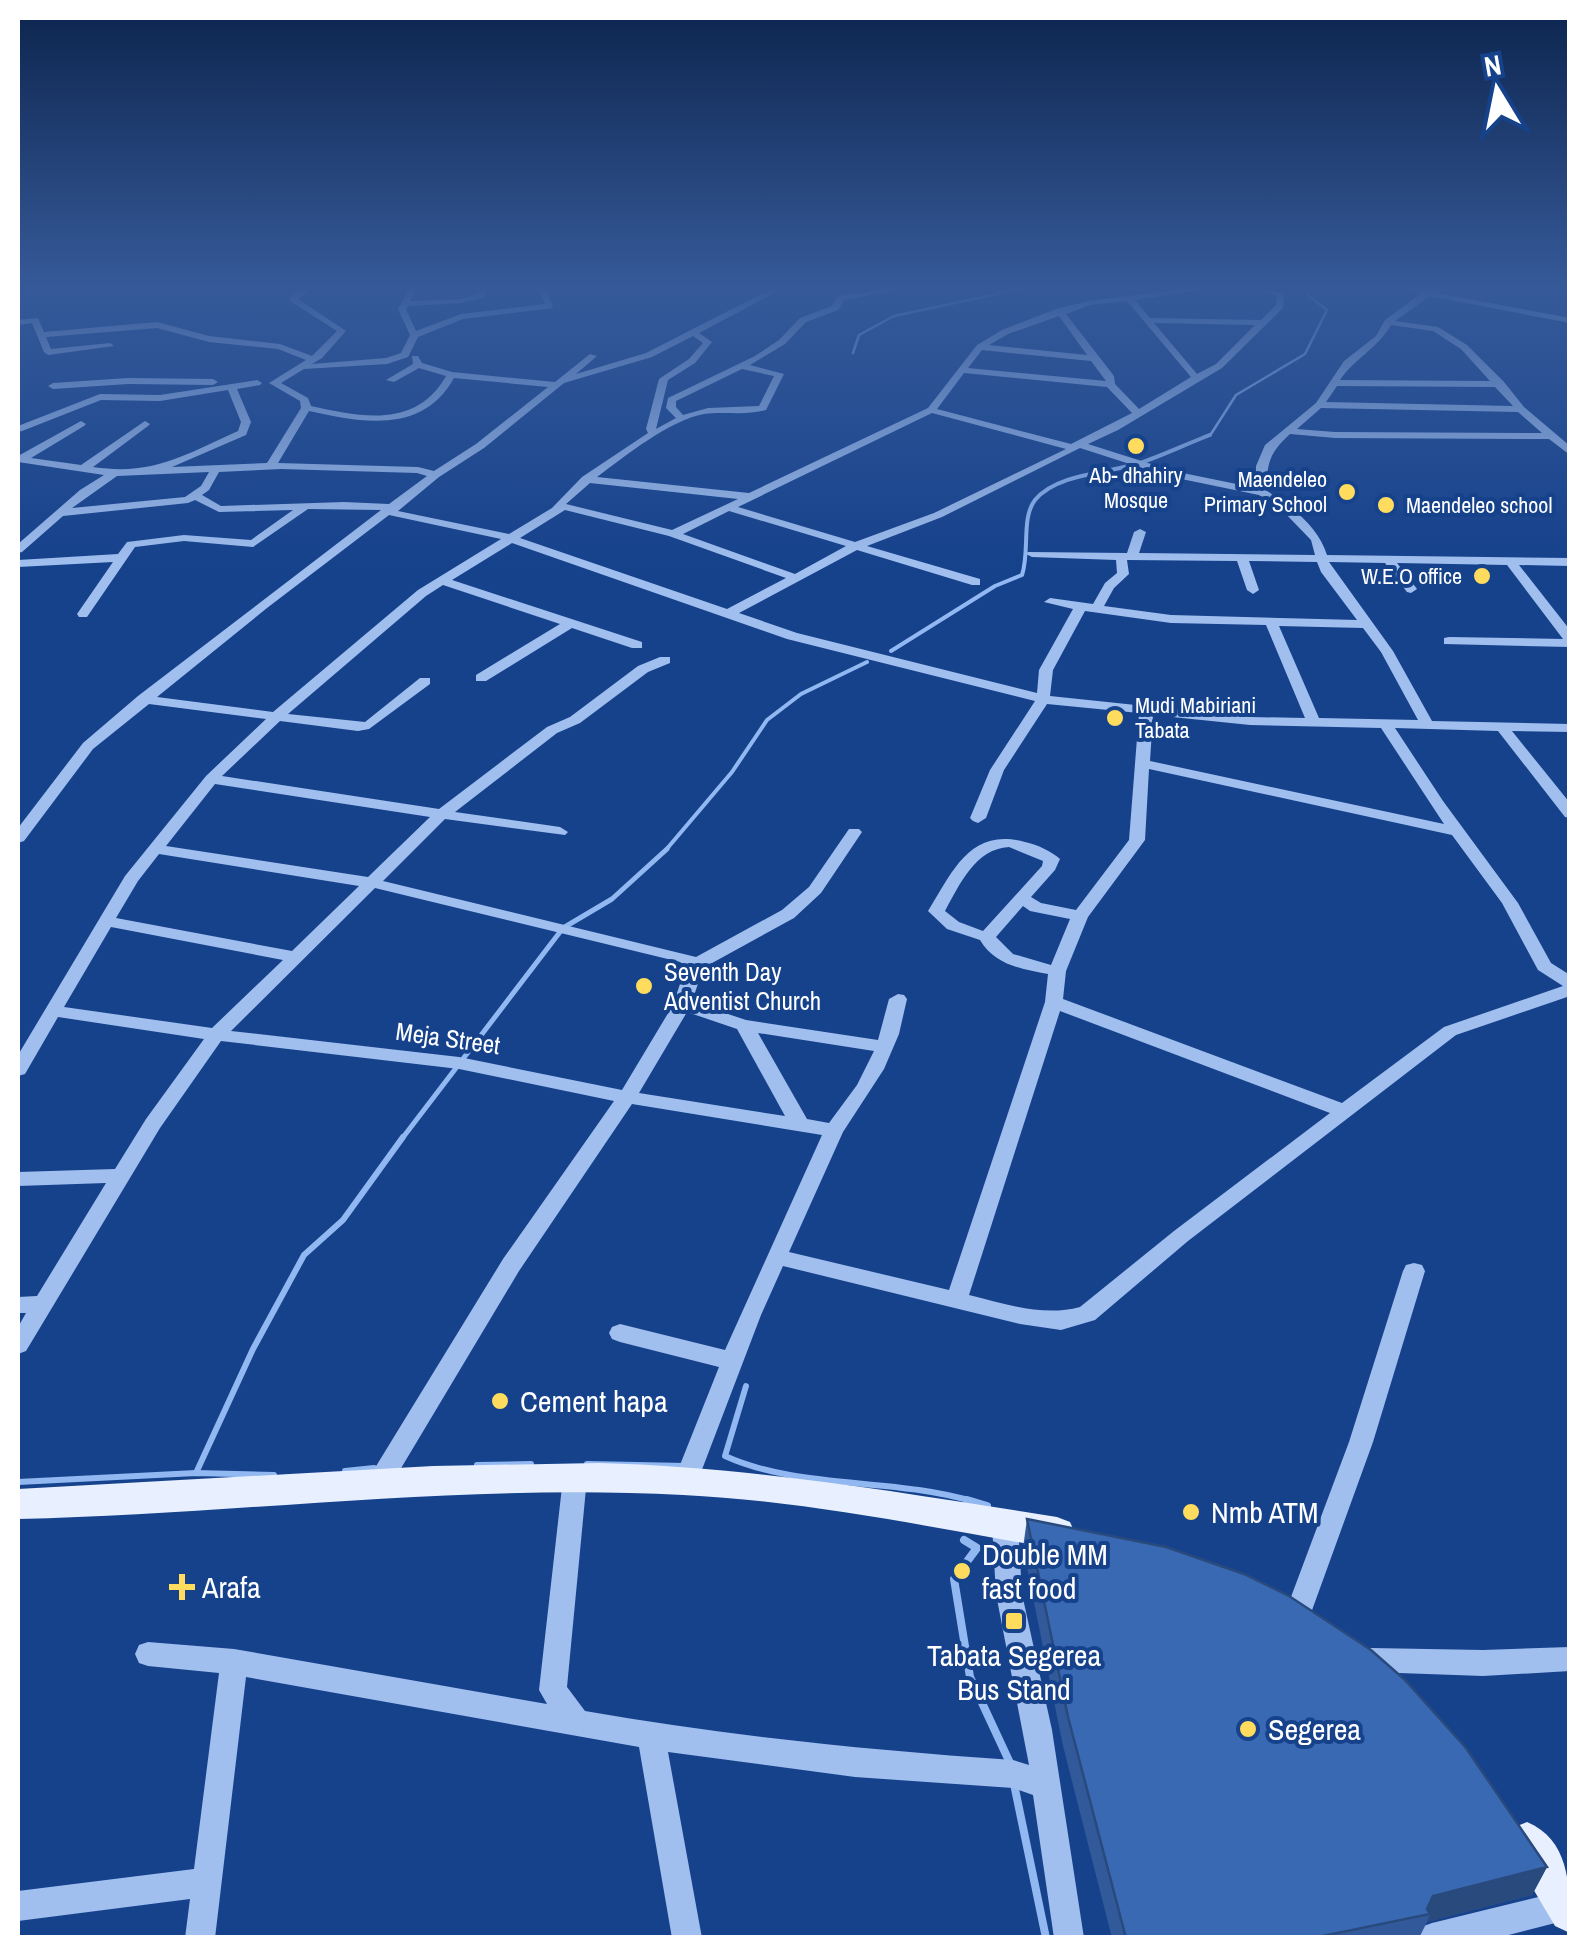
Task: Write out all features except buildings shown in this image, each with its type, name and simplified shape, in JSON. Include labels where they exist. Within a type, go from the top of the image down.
[{"type":"main road","points":[[18,1504],[378,1483],[574,1478],[686,1480],[840,1499],[1094,1539]]},
{"type":"main road","points":[[1262,1595],[1334,1635],[1416,1697]]},
{"type":"main road","points":[[1504,1808],[1568,1908]]},
{"type":"street","points":[[53,386],[128,381],[279,380]]},
{"type":"street","points":[[306,408],[360,420],[392,417],[437,400],[448,380]]},
{"type":"street","points":[[522,380],[569,380]]},
{"type":"street","points":[[18,838],[80,754],[144,700],[563,380]]},
{"type":"street","points":[[654,436],[650,430],[664,380]]},
{"type":"street","points":[[682,419],[671,408],[671,400],[712,380]]},
{"type":"street","points":[[18,1070],[131,879],[211,779],[278,715],[440,580],[556,507],[586,478],[682,419],[706,412],[763,408],[776,380]]},
{"type":"street","points":[[673,534],[932,410],[954,380]]},
{"type":"street","points":[[1070,380],[1110,384],[1136,412]]},
{"type":"street","points":[[730,613],[855,546],[938,515],[1073,450],[1192,380]]},
{"type":"street","points":[[1497,380],[1521,409],[1570,452]]},
{"type":"street","points":[[1262,492],[1264,453],[1319,405],[1338,382],[1501,384]]},
{"type":"street","points":[[18,429],[100,397],[149,399],[257,383]]},
{"type":"street","points":[[270,467],[306,408],[305,400],[274,383]]},
{"type":"street","points":[[152,472],[242,433],[246,422],[232,389]]},
{"type":"street","points":[[1319,405],[1521,409]]},
{"type":"street","points":[[932,410],[1076,445],[1170,474],[1262,492],[1286,508],[1316,539],[1320,558],[1408,683],[1428,726]]},
{"type":"street","points":[[18,415],[37,421]]},
{"type":"street","points":[[22,462],[81,424]]},
{"type":"street","points":[[83,469],[146,424]]},
{"type":"street","points":[[1289,431],[1335,435],[1554,436]]},
{"type":"street","points":[[22,462],[113,474],[270,467],[384,468],[435,475]]},
{"type":"street","points":[[197,497],[215,470]]},
{"type":"street","points":[[18,550],[58,513],[113,474]]},
{"type":"street","points":[[586,478],[753,497]]},
{"type":"street","points":[[58,513],[197,497],[219,509],[304,506],[392,510],[507,537],[831,647],[1044,699],[1314,724],[1570,728]]},
{"type":"street","points":[[83,614],[131,544],[192,538],[252,544],[304,506]]},
{"type":"street","points":[[556,507],[673,534],[793,576]]},
{"type":"street","points":[[730,508],[976,582]]},
{"type":"street","points":[[1096,610],[1109,586],[1123,574],[1126,557],[1140,532]]},
{"type":"street","points":[[1032,554],[1570,562]]},
{"type":"street","points":[[18,562],[118,558]]},
{"type":"street","points":[[1387,558],[1411,589]]},
{"type":"street","points":[[1242,559],[1254,590]]},
{"type":"street","points":[[1512,563],[1570,641]]},
{"type":"street","points":[[440,580],[637,645]]},
{"type":"street","points":[[1050,602],[1171,620],[1364,624]]},
{"type":"street","points":[[978,818],[998,770],[1044,699],[1046,670],[1080,608]]},
{"type":"street","points":[[481,678],[569,624]]},
{"type":"street","points":[[1272,624],[1314,724]]},
{"type":"street","points":[[1448,641],[1570,641]]},
{"type":"street","points":[[18,1345],[120,1176],[217,1034],[440,816],[552,730],[575,720],[643,669],[665,660]]},
{"type":"street","points":[[144,700],[365,726],[425,681]]},
{"type":"street","points":[[956,1300],[1054,1002],[1057,972],[1080,916],[1136,840],[1146,711]]},
{"type":"street","points":[[1386,725],[1538,946],[1544,966],[1570,986]]},
{"type":"street","points":[[1502,728],[1570,814]]},
{"type":"street","points":[[1144,764],[1459,832]]},
{"type":"street","points":[[211,779],[560,832]]},
{"type":"street","points":[[378,1483],[511,1265],[628,1097],[682,1004],[696,965],[727,944],[788,914],[815,890],[854,832]]},
{"type":"street","points":[[996,842],[1016,843],[1052,859],[1022,898],[987,937],[953,926],[936,911],[974,850],[996,842]]},
{"type":"street","points":[[155,849],[373,883],[686,958],[696,965]]},
{"type":"street","points":[[1022,898],[1046,910],[1080,916]]},
{"type":"street","points":[[106,920],[295,958]]},
{"type":"street","points":[[987,937],[992,950],[1003,958],[1057,972]]},
{"type":"street","points":[[779,1257],[1047,1321],[1087,1314],[1181,1236],[1347,1112],[1442,1034],[1570,986]]},
{"type":"street","points":[[686,1480],[732,1360],[834,1130],[856,1104],[884,1046],[898,999]]},
{"type":"street","points":[[1054,1002],[1347,1112]]},
{"type":"street","points":[[682,1004],[744,1025],[884,1046]]},
{"type":"street","name":"Meja Street","points":[[52,1011],[459,1063],[628,1097],[834,1130]]},
{"type":"street","points":[[744,1025],[799,1122]]},
{"type":"street","points":[[18,1179],[120,1176]]},
{"type":"street","points":[[1414,1271],[1361,1442],[1334,1635],[1570,1660]]},
{"type":"street","points":[[18,1305],[42,1304]]},
{"type":"street","points":[[620,1333],[732,1360]]},
{"type":"street","points":[[574,1478],[552,1690],[577,1723]]},
{"type":"street","points":[[1005,1525],[1009,1594],[1032,1697],[1069,1938]]},
{"type":"street","points":[[148,1654],[234,1662],[652,1736],[856,1763],[1012,1774],[1045,1786]]},
{"type":"street","points":[[200,1938],[234,1662]]},
{"type":"street","points":[[652,1736],[687,1938]]},
{"type":"street","points":[[18,1906],[206,1882]]},
{"type":"street","points":[[1432,1938],[1568,1908]]},
{"type":"waterway","points":[[1203,437],[1211,434],[1236,395],[1261,380]]},
{"type":"waterway","points":[[891,651],[995,586],[1022,575],[1028,516],[1044,491],[1069,480],[1137,464],[1210,435]]},
{"type":"waterway","points":[[666,850],[732,772],[767,720],[801,694],[867,662]]},
{"type":"waterway","points":[[401,1140],[563,928],[612,899],[666,850]]},
{"type":"waterway","points":[[196,1473],[253,1349],[304,1255],[343,1220],[403,1137]]},
{"type":"waterway","points":[[746,1386],[725,1456],[784,1474],[912,1489],[975,1502]]},
{"type":"waterway","points":[[477,1465],[531,1464]]},
{"type":"waterway","points":[[587,1464],[686,1466]]},
{"type":"waterway","points":[[345,1471],[374,1468]]},
{"type":"waterway","points":[[18,1482],[196,1473]]},
{"type":"waterway","points":[[196,1473],[274,1475]]},
{"type":"waterway","points":[[967,1500],[987,1506]]},
{"type":"waterway","points":[[964,1540],[977,1548],[954,1579],[970,1677],[1010,1763]]},
{"type":"waterway","points":[[1014,1784],[1046,1938]]},
{"type":"place","name":"Ab- dhahiry Mosque","points":[[1136,446]]},
{"type":"place","name":"Maendeleo Primary School","points":[[1347,492]]},
{"type":"place","name":"Maendeleo school","points":[[1386,505]]},
{"type":"place","name":"W.E.O office","points":[[1482,576]]},
{"type":"place","name":"Mudi Mabiriani Tabata","points":[[1115,718]]},
{"type":"place","name":"Seventh Day Adventist Church","points":[[644,986]]},
{"type":"place","name":"Cement hapa","points":[[500,1401]]},
{"type":"place","name":"Nmb ATM","points":[[1191,1512]]},
{"type":"place","name":"Double MM fast food","points":[[962,1571]]},
{"type":"place","name":"Arafa","points":[[182,1587]]},
{"type":"place","name":"Tabata Segerea Bus Stand","points":[[1014,1621]]},
{"type":"place","name":"Segerea","points":[[1248,1729]]}]
